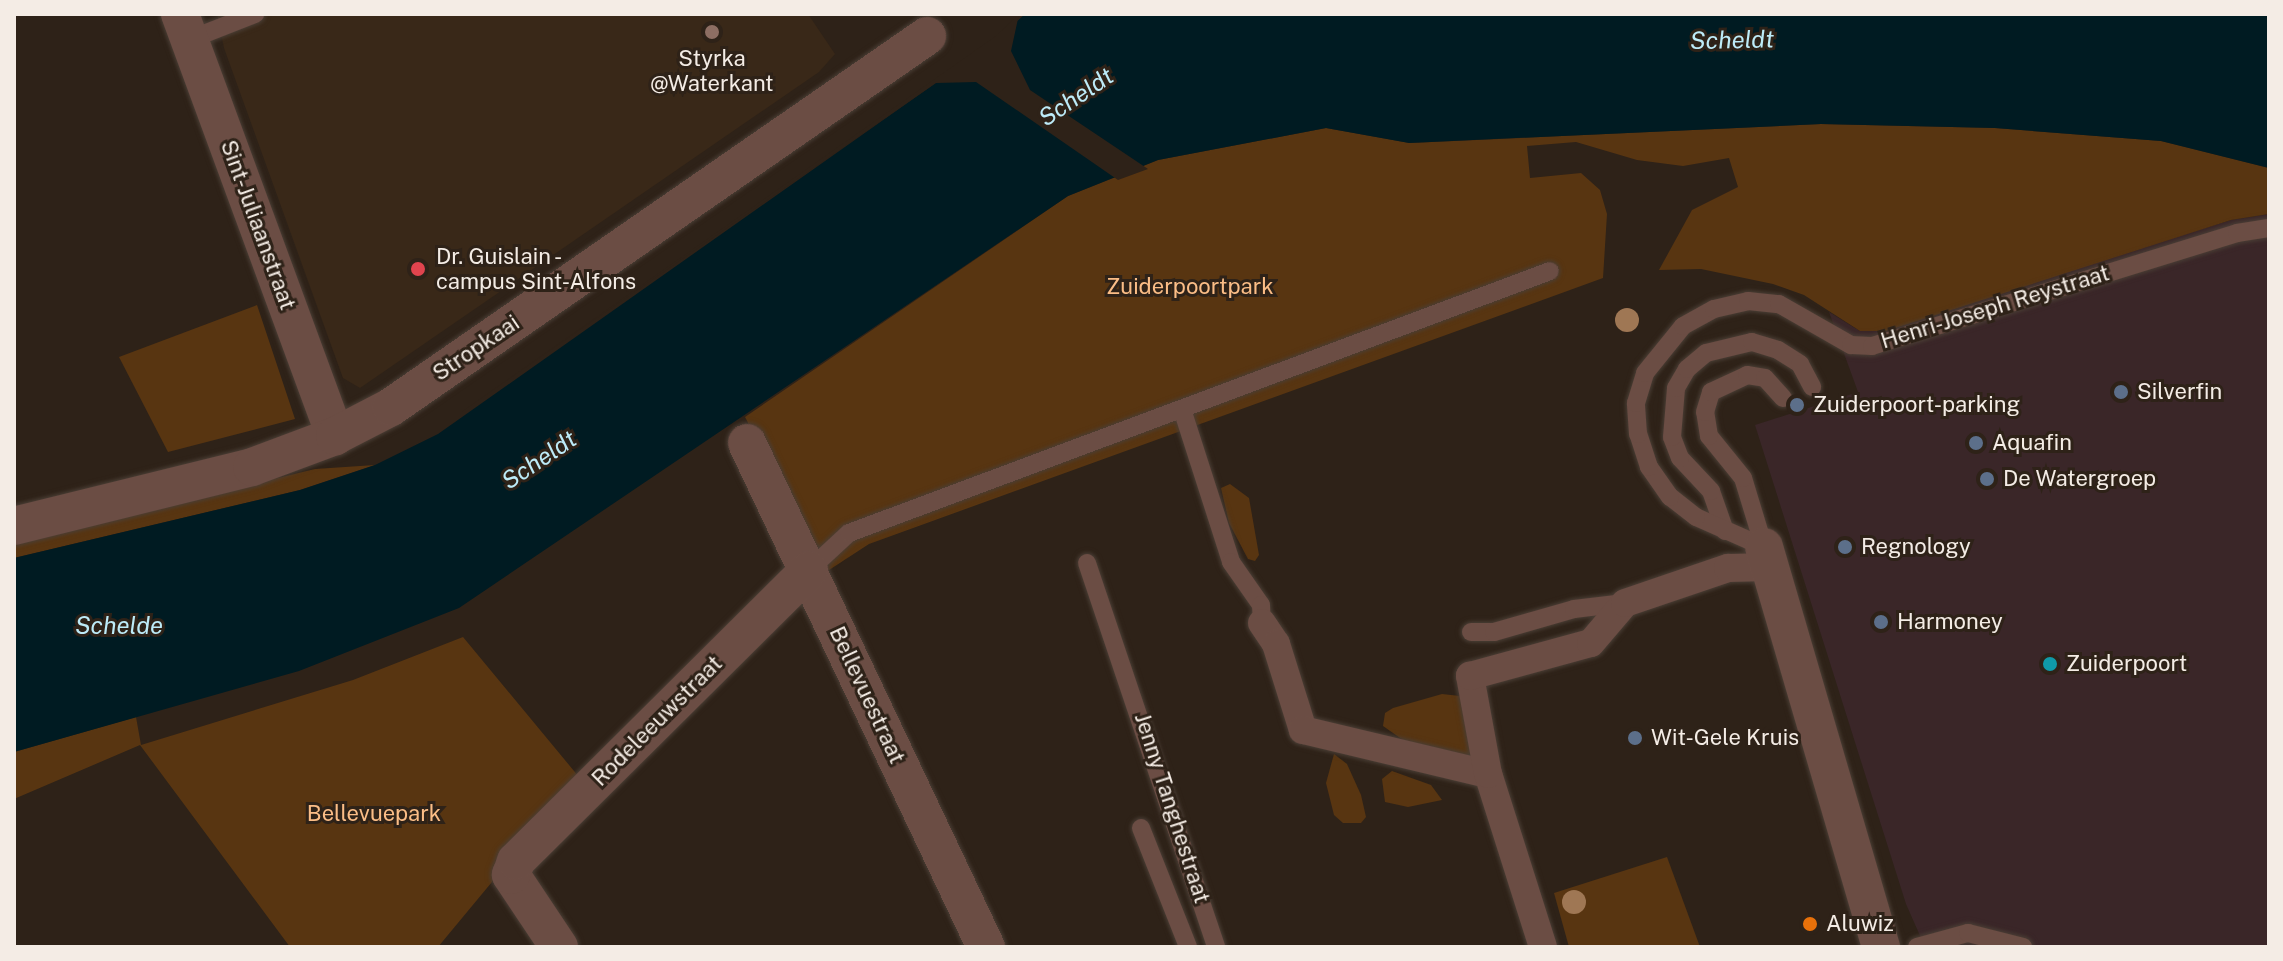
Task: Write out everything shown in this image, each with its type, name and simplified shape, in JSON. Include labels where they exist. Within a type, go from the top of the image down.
[{"type":"street","name":"Sint-Juliaanstraat","points":[[186,27],[335,436]]},
{"type":"street","name":"Stropkaai","points":[[14,526],[252,467],[335,436],[391,407],[927,36]]},
{"type":"street","name":"Bellevuestraat","points":[[747,443],[986,947]]},
{"type":"street","points":[[1533,939],[1488,774],[1470,676],[1591,643],[1625,603],[1767,557],[1881,947]]},
{"type":"street","name":"Rodeleeuwstraat","points":[[559,947],[511,875],[516,861],[809,570]]},
{"type":"street","points":[[1262,623],[1276,644],[1303,730],[1488,774]]},
{"type":"lane","points":[[186,27],[255,14]]},
{"type":"lane","name":"Henri-Joseph Reystraat","points":[[1767,557],[1670,497],[1649,467],[1638,434],[1636,403],[1645,373],[1676,334],[1699,317],[1748,301],[1779,304],[1851,345],[1872,346],[2237,233],[2269,228]]},
{"type":"lane","points":[[809,570],[849,533],[1550,271]]},
{"type":"lane","points":[[1725,531],[1711,491],[1680,458],[1672,437],[1676,388],[1687,369],[1706,353],[1752,342],[1778,350],[1800,364],[1812,387]]},
{"type":"lane","points":[[1767,557],[1743,478],[1709,436],[1705,412],[1711,392],[1747,375],[1765,378],[1783,398]]},
{"type":"lane","points":[[1182,409],[1231,562],[1261,605],[1262,623]]},
{"type":"lane","name":"Jenny Tanghestraat","points":[[1087,563],[1126,669],[1216,947]]},
{"type":"lane","points":[[1471,632],[1494,632],[1574,609],[1625,603]]},
{"type":"lane","points":[[1141,828],[1188,947]]},
{"type":"lane","points":[[1917,947],[1968,933],[2023,947]]},
{"type":"shaded area","name":"Dr. Guislain - campus Sint-Alfons","points":[[217,14],[808,14],[835,54],[819,72],[360,388],[343,378],[224,48]]},
{"type":"shaded area","name":"Zuiderpoort","points":[[2269,214],[2269,947],[1925,947],[1906,904],[1755,425],[1858,392],[1829,312],[1860,331],[2231,220]]},
{"type":"green space","name":"Zuiderpoortpark","points":[[1821,124],[1995,128],[2161,141],[2269,168],[2269,214],[2231,220],[1886,331],[1860,331],[1804,295],[1773,284],[1701,269],[1659,270],[1692,210],[1738,187],[1729,158],[1683,166],[1637,160],[1576,142],[1527,146],[1530,178],[1581,173],[1600,190],[1607,214],[1603,278],[869,544],[826,572],[745,417],[1068,196],[1158,160],[1326,128],[1410,143]]},
{"type":"green space","points":[[257,305],[295,419],[168,452],[119,357]]},
{"type":"green space","points":[[375,465],[300,490],[14,558],[14,542],[315,469]]},
{"type":"green space","points":[[1230,484],[1249,498],[1259,555],[1255,561],[1248,559],[1229,523],[1221,488]]},
{"type":"green space","name":"Bellevuepark","points":[[463,637],[579,777],[438,947],[290,947],[140,745],[14,799],[14,752],[136,717],[141,745],[353,680]]},
{"type":"green space","points":[[1442,694],[1460,696],[1471,756],[1403,740],[1383,726],[1385,713],[1393,708]]},
{"type":"green space","points":[[1334,754],[1347,764],[1361,795],[1366,817],[1361,823],[1343,823],[1334,815],[1326,783]]},
{"type":"green space","points":[[1392,771],[1431,785],[1442,800],[1408,807],[1385,802],[1382,779]]},
{"type":"green space","points":[[1667,857],[1700,947],[1569,947],[1554,893]]},
{"type":"water","name":"Schelde","points":[[1025,14],[2269,14],[2269,168],[2161,141],[1995,128],[1821,124],[1409,143],[1326,128],[1158,160],[1068,196],[459,608],[299,671],[14,752],[14,558],[300,490],[375,465],[438,434],[998,39]]},
{"type":"pier","points":[[1019,14],[1011,51],[1030,90],[1148,169],[1118,180],[976,82],[936,83],[460,413],[996,36]]},
{"type":"place","name":"Styrka @Waterkant","points":[[712,32]]},
{"type":"place","name":"Dr. Guislain - campus Sint-Alfons","points":[[418,269]]},
{"type":"place","name":"Silverfin","points":[[2121,392]]},
{"type":"place","name":"Zuiderpoort-parking","points":[[1797,405]]},
{"type":"place","name":"Aquafin","points":[[1976,443]]},
{"type":"place","name":"De Watergroep","points":[[1987,479]]},
{"type":"place","name":"Regnology","points":[[1845,547]]},
{"type":"place","name":"Harmoney","points":[[1881,622]]},
{"type":"place","name":"Zuiderpoort","points":[[2050,664]]},
{"type":"place","name":"Wit-Gele Kruis","points":[[1635,738]]},
{"type":"place","name":"Aluwiz","points":[[1810,924]]},
{"type":"water label","name":"Scheldt","points":[[1732,40]]},
{"type":"water label","name":"Scheldt","points":[[1076,97]]},
{"type":"water label","name":"Scheldt","points":[[539,460]]}]
